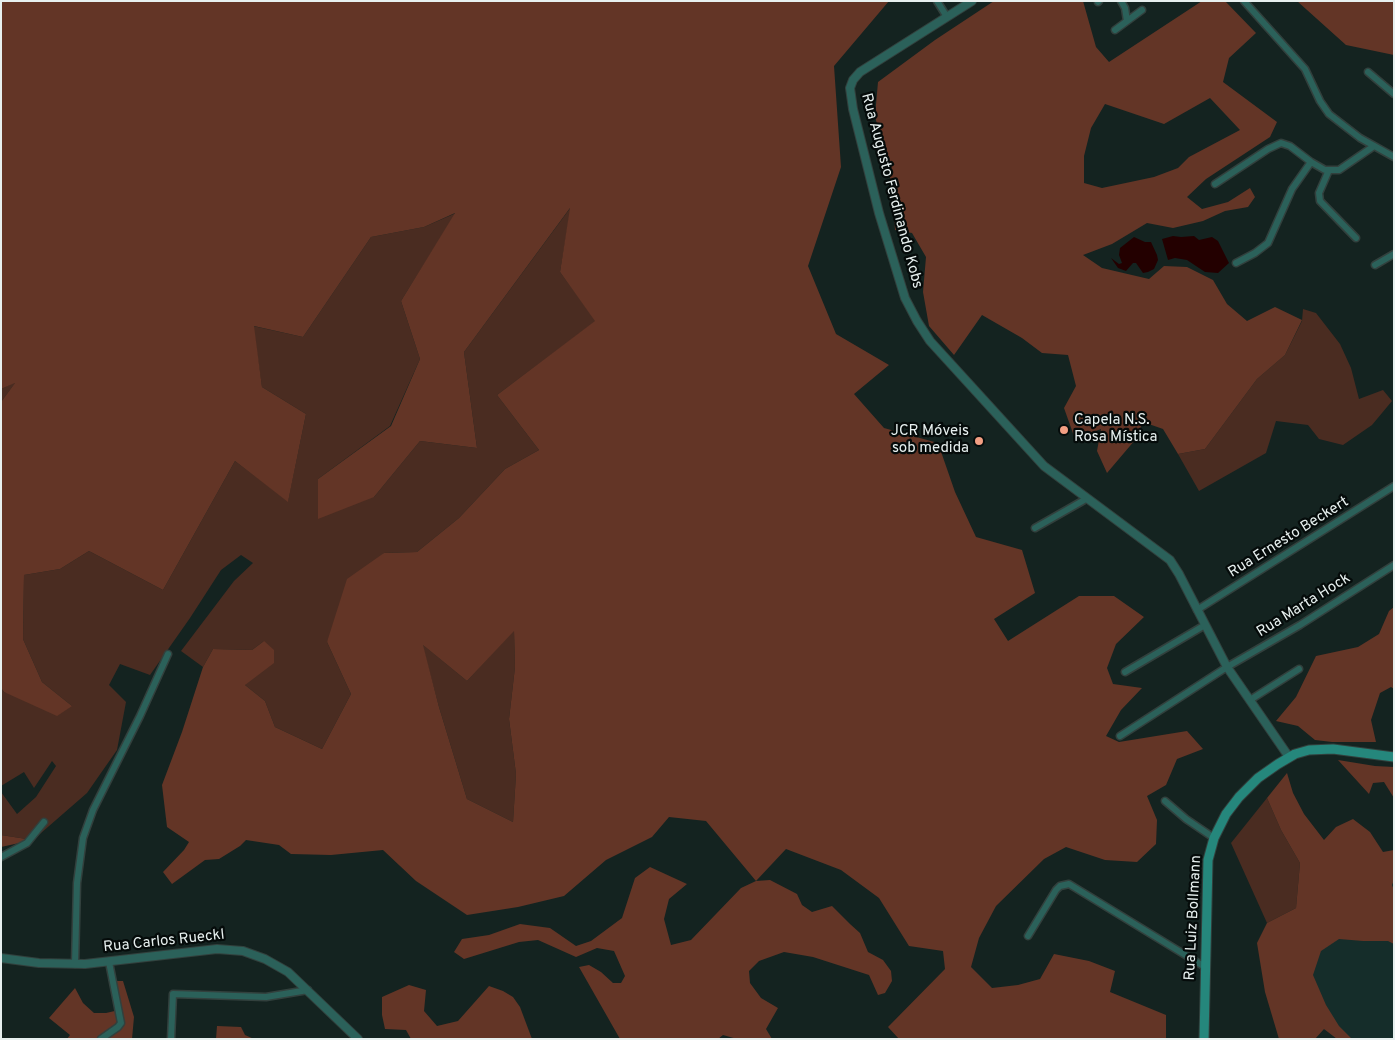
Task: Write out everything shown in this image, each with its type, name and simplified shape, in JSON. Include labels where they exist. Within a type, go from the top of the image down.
[{"type":"main road","name":"Rua Luiz Bollmann","points":[[1204,1039],[1208,867],[1214,838],[1226,814],[1239,797],[1258,778],[1288,757],[1309,750],[1333,750],[1394,757]]},
{"type":"street","points":[[937,1],[947,17],[972,1]]},
{"type":"street","points":[[1121,1],[1125,8],[1127,21]]},
{"type":"street","points":[[1244,1],[1305,68],[1320,101],[1329,114],[1374,146],[1394,157]]},
{"type":"street","points":[[1115,30],[1142,10]]},
{"type":"street","name":"Rua Augusto Ferdinando Kobs","points":[[947,17],[860,72],[851,84],[850,94],[853,109],[884,230],[900,284],[911,311],[938,350],[1036,459],[1051,473],[1086,499],[1167,556],[1179,574],[1227,667],[1288,757]]},
{"type":"street","points":[[1368,72],[1394,94]]},
{"type":"street","points":[[1215,184],[1268,149],[1281,143],[1290,146],[1321,168],[1329,170],[1338,170],[1374,146]]},
{"type":"street","points":[[1236,263],[1255,253],[1268,243],[1292,190],[1311,162]]},
{"type":"street","points":[[1329,170],[1319,193],[1320,201],[1356,238]]},
{"type":"street","points":[[1375,265],[1394,254]]},
{"type":"street","name":"Rua Ernesto Beckert","points":[[1197,610],[1394,486]]},
{"type":"street","points":[[1035,528],[1086,499]]},
{"type":"street","name":"Rua Marta Hock","points":[[1120,736],[1227,667],[1300,625],[1394,565]]},
{"type":"street","points":[[1125,672],[1205,625]]},
{"type":"street","points":[[74,964],[77,883],[83,838],[93,810],[140,716],[168,654]]},
{"type":"street","points":[[1250,700],[1299,669]]},
{"type":"street","points":[[1165,801],[1186,819],[1214,838]]},
{"type":"street","points":[[1,856],[28,843],[44,822]]},
{"type":"street","points":[[1028,936],[1056,890],[1064,884],[1069,884],[1205,968]]},
{"type":"street","name":"Rua Carlos Rueckl","points":[[1,958],[39,963],[74,964],[109,962],[217,949],[234,949],[254,954],[275,964],[298,980],[358,1039]]},
{"type":"street","points":[[102,1039],[121,1023],[109,962]]},
{"type":"street","points":[[171,1039],[173,994],[266,997],[308,990]]},
{"type":"shaded area","points":[[1,1],[889,1],[834,66],[841,167],[808,266],[836,334],[889,365],[854,394],[884,428],[938,443],[955,492],[976,537],[1022,550],[1035,593],[994,619],[1008,641],[1079,596],[1114,596],[1144,617],[1116,644],[1107,668],[1113,684],[1142,688],[1121,710],[1106,736],[1119,742],[1187,731],[1203,749],[1177,759],[1166,785],[1147,796],[1157,820],[1156,844],[1137,862],[1105,860],[1066,847],[1044,859],[996,906],[979,938],[971,967],[992,988],[1018,985],[1040,979],[1054,954],[1089,961],[1115,971],[1110,992],[1166,1015],[1166,1039],[899,1039],[888,1027],[945,969],[943,951],[909,946],[879,898],[841,870],[786,849],[756,881],[706,821],[669,817],[652,837],[606,860],[564,896],[518,907],[467,915],[416,881],[383,850],[331,855],[291,854],[279,845],[246,840],[219,859],[205,860],[172,884],[163,872],[189,842],[167,827],[162,785],[203,667],[213,649],[252,650],[264,641],[274,650],[274,663],[245,685],[265,701],[275,727],[322,749],[351,694],[327,642],[347,579],[384,553],[417,552],[459,518],[505,469],[539,450],[497,395],[595,321],[560,272],[570,208],[464,352],[477,448],[420,441],[374,497],[318,519],[318,479],[391,426],[420,359],[401,301],[455,213],[424,227],[371,237],[303,337],[254,326],[262,387],[306,414],[288,502],[235,461],[163,590],[89,551],[60,569],[24,575],[23,639],[42,682],[72,706],[57,716],[4,692],[1,688],[1,402],[15,383],[1,389]],"holes":[[[514,631],[515,667],[509,719],[516,774],[513,822],[467,799],[439,707],[423,645],[467,681]]]},
{"type":"shaded area","points":[[994,1],[1083,1],[1096,47],[1109,62],[1202,1],[1225,1],[1256,33],[1229,58],[1223,82],[1277,122],[1270,137],[1206,179],[1187,197],[1202,209],[1228,202],[1250,188],[1255,197],[1248,207],[1225,211],[1203,221],[1173,228],[1147,223],[1112,244],[1083,255],[1102,268],[1149,279],[1164,266],[1187,267],[1213,280],[1227,304],[1247,321],[1275,307],[1302,320],[1285,355],[1257,379],[1205,449],[1178,454],[1163,429],[1143,422],[1135,440],[1107,473],[1097,451],[1101,429],[1075,439],[1064,408],[1076,386],[1068,355],[1042,353],[1022,338],[982,315],[954,355],[929,326],[923,292],[926,257],[912,233],[895,230],[892,186],[875,116],[878,82],[935,40]],"holes":[[[1210,98],[1240,130],[1189,157],[1178,168],[1154,177],[1102,188],[1084,183],[1084,156],[1091,128],[1105,104],[1164,124]]]},
{"type":"shaded area","points":[[1297,1],[1394,1],[1394,55],[1346,45]]},
{"type":"shaded area","points":[[571,207],[560,272],[596,321],[497,395],[539,450],[505,469],[459,518],[417,552],[384,553],[327,642],[351,694],[322,749],[275,727],[265,701],[245,685],[264,641],[252,650],[213,649],[203,667],[181,651],[234,581],[253,563],[241,555],[221,570],[150,675],[120,664],[109,685],[126,702],[117,750],[87,793],[33,840],[1,835],[1,792],[17,814],[36,797],[56,766],[52,761],[34,788],[24,772],[1,786],[1,688],[4,692],[72,706],[42,682],[23,639],[24,575],[60,569],[89,551],[163,590],[235,461],[288,501],[306,414],[262,387],[253,326],[303,337],[371,237],[424,227],[456,213],[401,301],[420,359],[390,426],[318,479],[374,497],[420,441],[477,448],[464,352]]},
{"type":"shaded area","points":[[1173,236],[1194,236],[1199,240],[1212,237],[1218,241],[1229,263],[1218,273],[1205,272],[1187,260],[1175,258],[1168,260],[1162,239]]},
{"type":"shaded area","points":[[1134,237],[1145,242],[1151,242],[1158,260],[1154,269],[1143,273],[1136,263],[1133,263],[1126,271],[1118,268],[1111,258],[1119,264],[1122,263],[1119,255],[1120,248]]},
{"type":"shaded area","points":[[1303,309],[1316,313],[1340,344],[1351,368],[1359,399],[1383,390],[1392,401],[1372,425],[1343,445],[1319,439],[1308,425],[1276,421],[1266,453],[1199,491],[1178,454],[1205,449],[1257,379],[1285,355],[1302,321]]},
{"type":"shaded area","points":[[16,382],[1,402],[1,389]]},
{"type":"shaded area","points":[[1394,607],[1394,689],[1391,687],[1380,693],[1371,720],[1376,742],[1315,740],[1298,726],[1276,721],[1296,697],[1316,656],[1358,647],[1379,634],[1389,611]]},
{"type":"shaded area","points":[[514,630],[515,667],[509,719],[516,774],[513,822],[467,799],[422,644],[467,681]]},
{"type":"shaded area","points":[[1338,760],[1394,767],[1394,798],[1384,782],[1373,783],[1369,794]]},
{"type":"shaded area","points":[[1287,773],[1293,793],[1304,814],[1324,840],[1336,827],[1353,819],[1370,832],[1383,852],[1394,850],[1394,880],[1392,885],[1394,890],[1394,944],[1388,941],[1339,939],[1321,951],[1313,975],[1326,1005],[1339,1026],[1352,1039],[1337,1039],[1324,1029],[1315,1039],[1279,1039],[1265,992],[1257,943],[1267,923],[1296,908],[1300,863],[1281,830],[1267,798]]},
{"type":"shaded area","points":[[1267,798],[1281,830],[1300,863],[1296,908],[1267,923],[1231,843]]},
{"type":"shaded area","points":[[1,835],[33,840],[1,847]]},
{"type":"shaded area","points":[[1394,857],[1394,1039],[1345,1039],[1299,1018],[1334,891]]},
{"type":"shaded area","points":[[650,867],[687,884],[669,899],[664,919],[671,945],[691,940],[741,888],[756,881],[770,880],[797,894],[802,905],[812,912],[832,906],[860,933],[868,952],[883,960],[891,971],[892,981],[885,993],[878,995],[869,975],[813,957],[784,952],[759,961],[749,971],[750,983],[761,998],[778,1008],[766,1029],[772,1039],[737,1039],[723,1035],[718,1039],[620,1039],[579,967],[589,965],[601,972],[613,983],[621,983],[625,976],[614,951],[597,948],[576,957],[538,940],[519,942],[464,959],[454,952],[462,939],[489,935],[520,924],[550,928],[576,946],[591,941],[622,918],[635,878]]},
{"type":"shaded area","points":[[113,981],[123,981],[134,1017],[132,1039],[109,1039],[109,1033],[101,1039],[67,1039],[70,1035],[49,1018],[75,988],[83,1003],[94,1013],[119,1010]]},
{"type":"shaded area","points":[[409,985],[426,990],[424,1011],[437,1026],[458,1021],[489,986],[503,991],[513,997],[520,1007],[532,1039],[411,1039],[406,1030],[385,1029],[382,1015],[382,997]]},
{"type":"shaded area","points":[[217,1026],[241,1027],[245,1035],[254,1039],[216,1039]]},
{"type":"place","name":"Capela N.S. Rosa Mística","points":[[1064,430]]},
{"type":"place","name":"JCR Móveis sob medida","points":[[979,441]]}]
